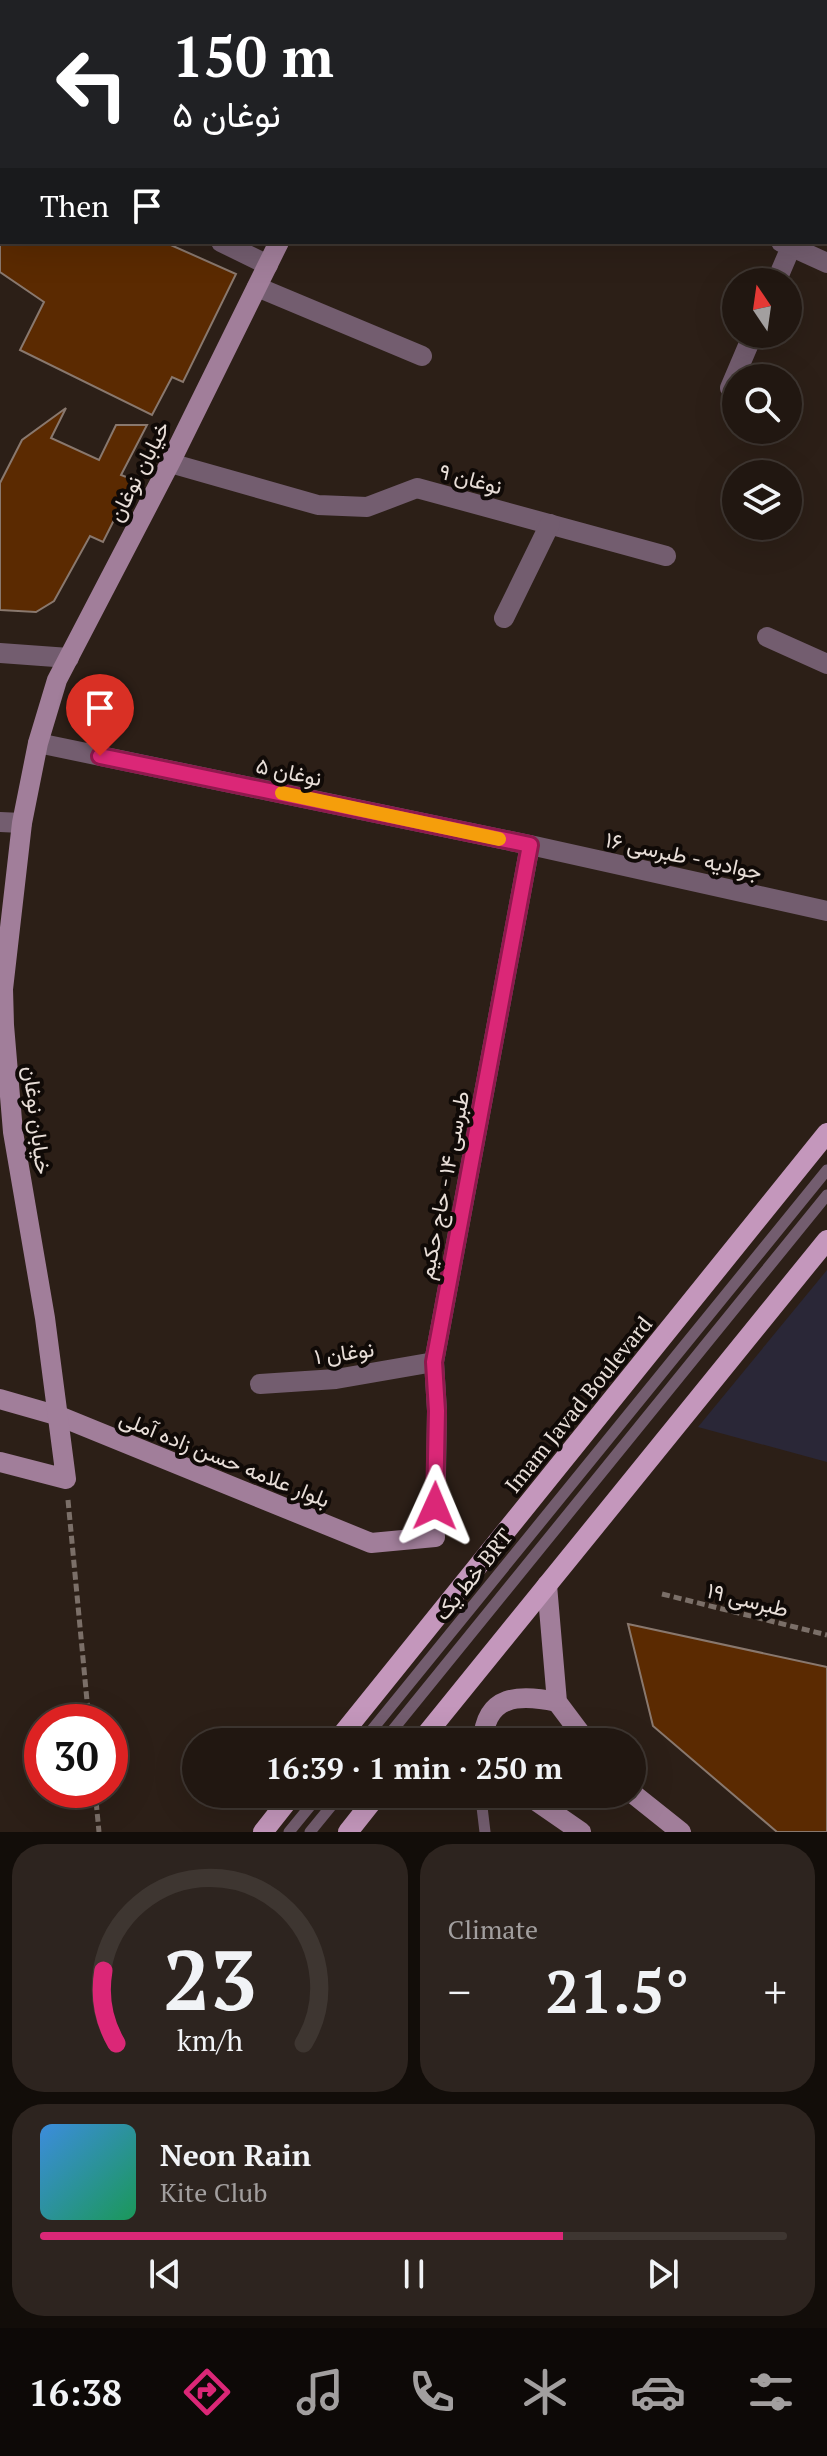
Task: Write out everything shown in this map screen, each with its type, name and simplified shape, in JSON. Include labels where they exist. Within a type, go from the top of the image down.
[{"type":"main road","name":"Imam Javad Boulevard","points":[[347,1728],[827,1133]]},
{"type":"main road","points":[[431,1728],[827,1240]]},
{"type":"main road","points":[[263,1832],[282,1808]]},
{"type":"main road","points":[[348,1832],[367,1808]]},
{"type":"street","points":[[225,244],[268,265]]},
{"type":"street","name":"خیابان نوغان","points":[[66,1479],[45,1318],[6,1132],[2,989],[22,823],[38,743],[57,680],[170,463],[278,244]]},
{"type":"street","points":[[780,268],[786,244],[827,263]]},
{"type":"street","points":[[257,287],[422,356]]},
{"type":"street","name":"نوغان ۹","points":[[170,463],[318,505],[367,507],[417,488],[666,556]]},
{"type":"street","points":[[504,618],[550,524]]},
{"type":"street","points":[[767,637],[827,664]]},
{"type":"street","points":[[0,653],[69,658]]},
{"type":"street","name":"نوغان ۵","points":[[38,743],[530,845]]},
{"type":"street","points":[[0,822],[22,823]]},
{"type":"street","name":"جوادیه - طبرسی ۱۶","points":[[530,845],[827,911]]},
{"type":"street","name":"طبرسی ۱۴ - حاج حکیم","points":[[435,1537],[437,1411],[434,1362],[530,845]]},
{"type":"street","name":"نوغان ۱","points":[[260,1384],[336,1379],[434,1362]]},
{"type":"street","name":"بلوار علامه حسن زاده آملی","points":[[0,1399],[59,1416],[371,1543],[435,1537]]},
{"type":"street","points":[[0,1462],[66,1479]]},
{"type":"street","points":[[547,1585],[557,1702],[576,1728]]},
{"type":"street","points":[[484,1728],[489,1716],[510,1699],[523,1696],[557,1702]]},
{"type":"street","points":[[646,1804],[681,1832]]},
{"type":"street","points":[[546,1808],[581,1832]]},
{"type":"lane","name":"خط یک BRT","points":[[373,1728],[827,1170]]},
{"type":"lane","name":"خط یک BRT","points":[[394,1728],[827,1195]]},
{"type":"lane","points":[[289,1832],[309,1808]]},
{"type":"lane","points":[[310,1832],[330,1808]]},
{"type":"lane","points":[[482,1808],[485,1832]]},
{"type":"path","points":[[66,1479],[87,1704]]},
{"type":"path","name":"طبرسی ۱۹","points":[[662,1594],[827,1635]]},
{"type":"path","points":[[97,1808],[99,1832]]},
{"type":"shaded area","points":[[827,1270],[827,1462],[698,1427]]},
{"type":"building","points":[[0,244],[168,244],[236,274],[183,382],[172,377],[152,415],[20,350],[44,302],[0,272]]},
{"type":"building","points":[[66,408],[51,438],[99,460],[116,425],[147,425],[121,475],[134,480],[103,542],[90,536],[54,601],[36,612],[0,610],[0,483],[22,440]]},
{"type":"building","points":[[628,1624],[827,1667],[827,1832],[777,1832],[653,1726]]},
{"type":"slow traffic","points":[[282,793],[499,839]]},
{"type":"route","points":[[100,756],[530,845],[434,1362],[437,1411],[435,1506]]}]
